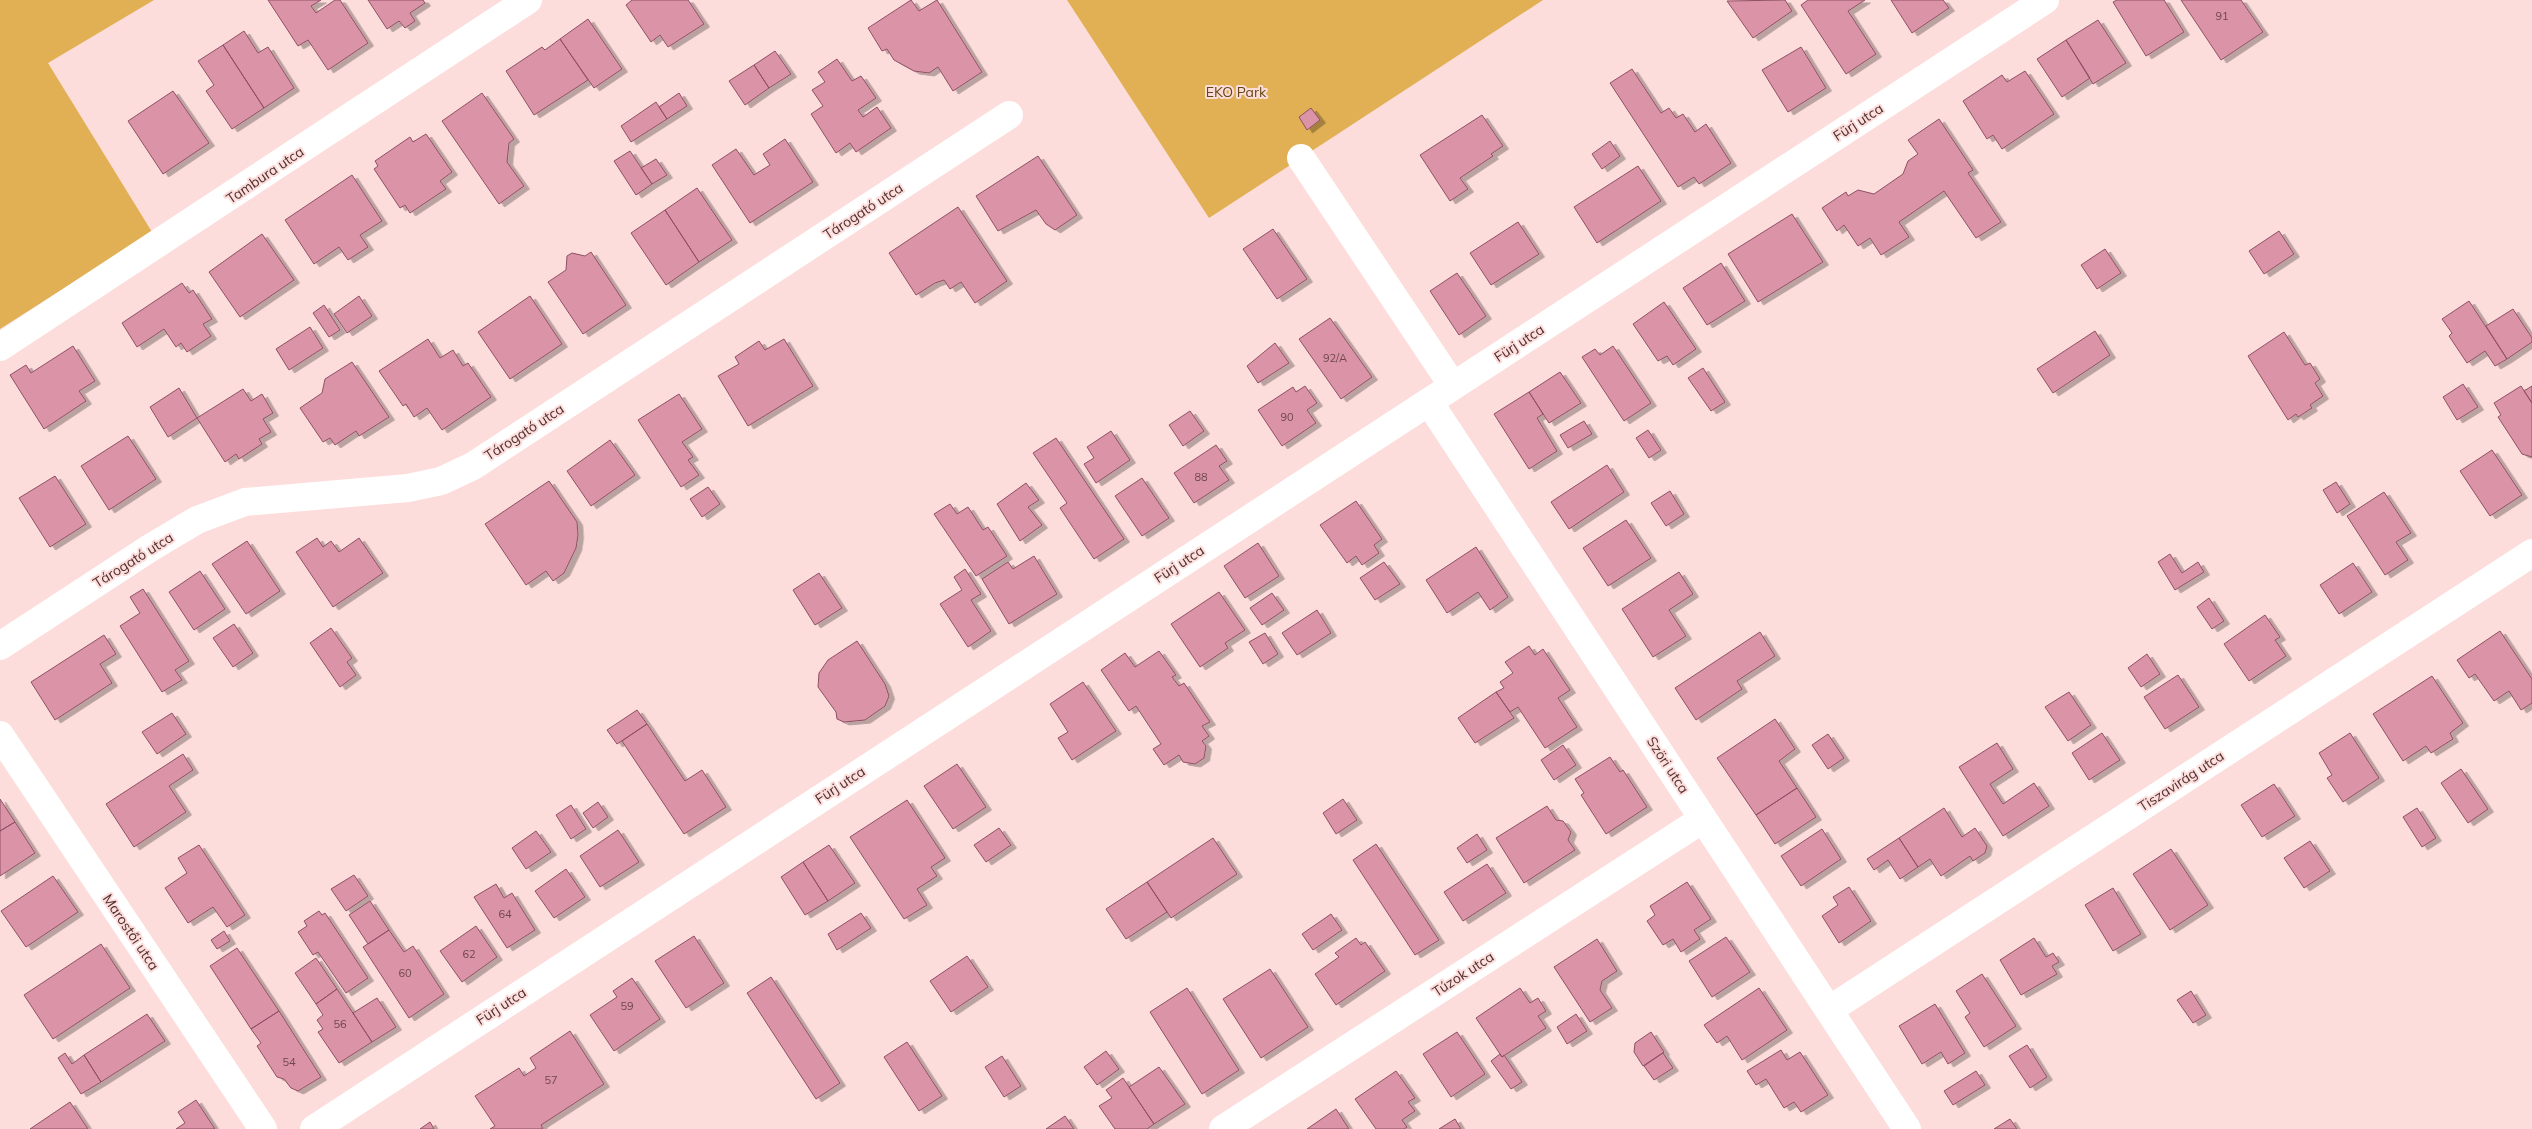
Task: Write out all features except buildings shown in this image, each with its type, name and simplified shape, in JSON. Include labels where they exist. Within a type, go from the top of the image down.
[{"type":"street","name":"Tambura utca","points":[[0,347],[528,0]]},
{"type":"street","name":"Fürj utca","points":[[314,1129],[2045,0]]},
{"type":"street","name":"Tárogató utca","points":[[0,646],[150,548],[197,520],[245,502],[416,486],[441,481],[473,466],[1009,115]]},
{"type":"street","points":[[1301,158],[1453,386]]},
{"type":"street","name":"Szöri utca","points":[[1429,402],[1907,1129]]},
{"type":"street","name":"Tiszavirág utca","points":[[1829,1010],[2532,553]]},
{"type":"street","name":"Marostői utca","points":[[0,735],[263,1129]]},
{"type":"street","name":"Túzok utca","points":[[1223,1129],[1703,819]]},
{"type":"green space","points":[[0,0],[154,0],[48,63],[152,232],[0,329]]},
{"type":"green space","name":"EKO Park","points":[[1067,0],[1543,0],[1209,218]]}]
